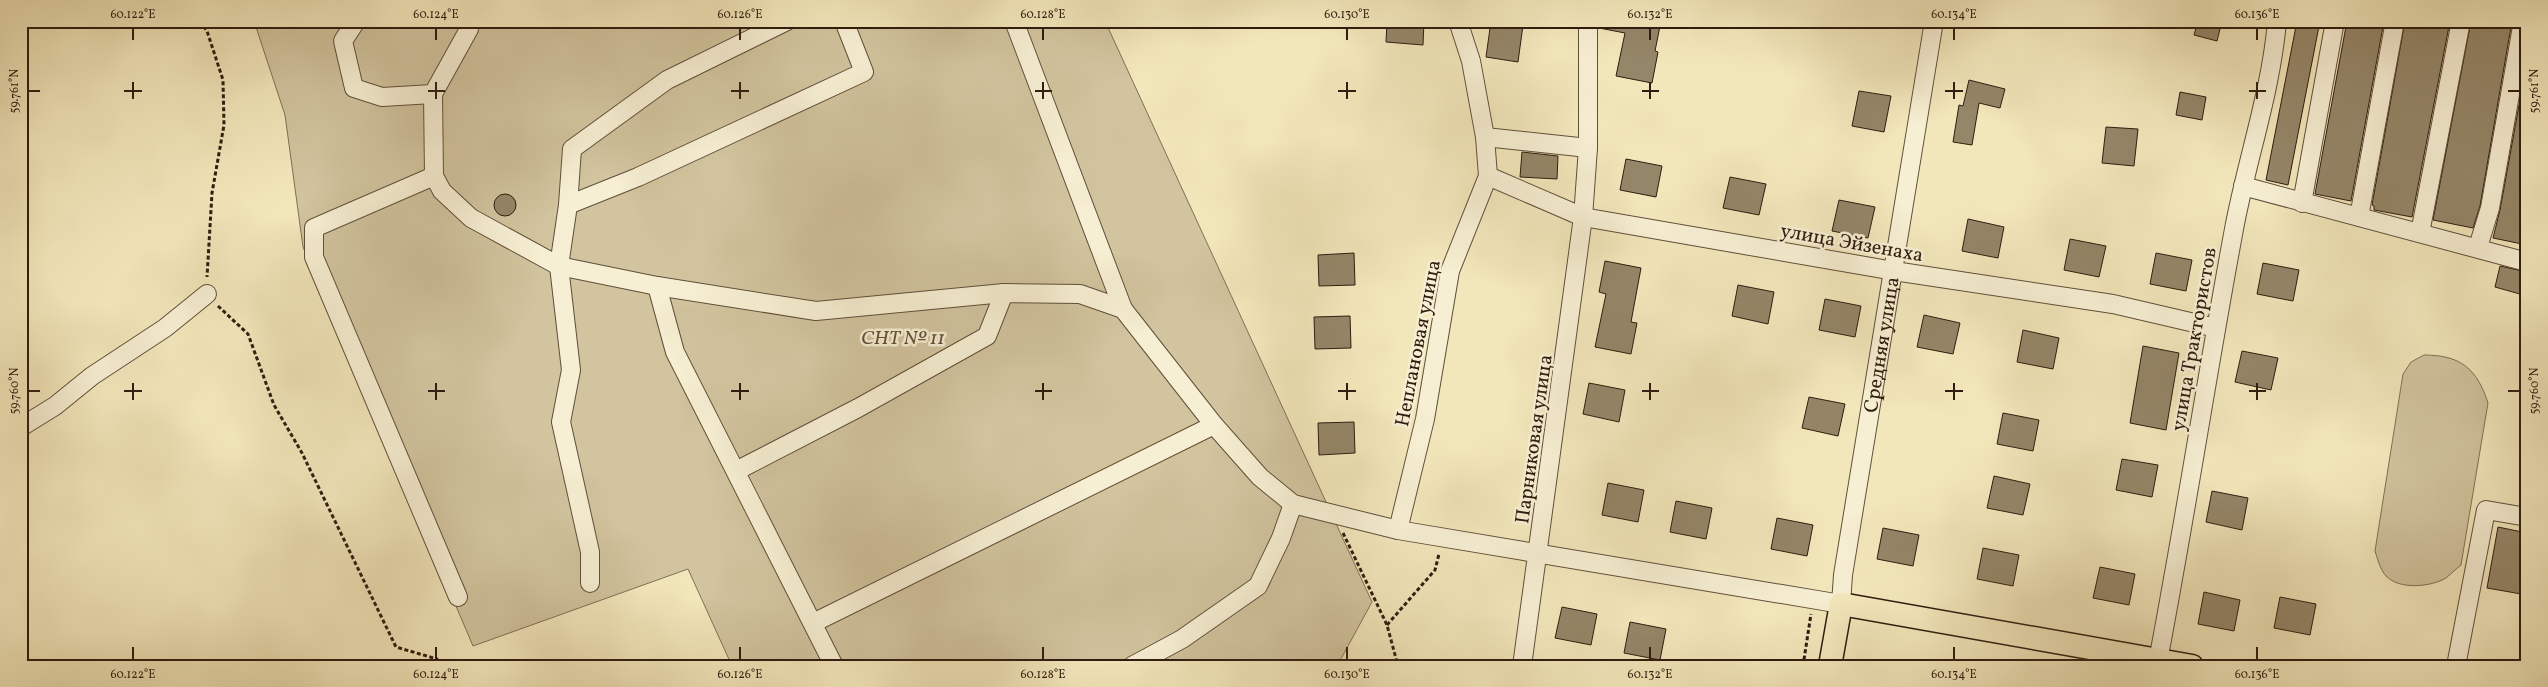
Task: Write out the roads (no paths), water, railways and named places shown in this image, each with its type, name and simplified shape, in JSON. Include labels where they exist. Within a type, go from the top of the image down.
[{"type":"main road","points":[[1841,604],[2158,663],[2192,666]]},
{"type":"main road","name":"Средняя улица","points":[[1830,666],[1841,604]]},
{"type":"street","points":[[356,21],[342,41],[354,88],[382,97],[433,94]]},
{"type":"street","points":[[485,21],[469,25],[433,94],[434,176],[442,191],[471,218],[559,266],[657,286],[816,311],[1004,292],[1080,294],[1123,309]]},
{"type":"street","points":[[590,583],[590,552],[561,422],[571,370],[559,266],[568,205],[572,149],[667,80],[787,21]]},
{"type":"street","points":[[568,205],[638,177],[864,72],[844,21]]},
{"type":"street","points":[[1014,21],[1123,309],[1214,425],[1260,477],[1292,504],[1398,530],[1539,552],[1841,604]]},
{"type":"street","name":"Неплановая улица","points":[[1398,530],[1425,419],[1450,271],[1488,176],[1485,137],[1471,62],[1458,21]]},
{"type":"street","name":"Парниковая улица","points":[[1522,666],[1539,552],[1582,217],[1588,148],[1588,21]]},
{"type":"street","name":"Средняя улица","points":[[1841,604],[1843,575],[1934,21]]},
{"type":"street","name":"улица Трактористов","points":[[2158,663],[2216,328],[2243,186],[2274,56],[2277,21]]},
{"type":"street","points":[[2302,203],[2336,21]]},
{"type":"street","points":[[2359,217],[2396,21]]},
{"type":"street","points":[[2420,233],[2461,21]]},
{"type":"street","points":[[2478,247],[2490,208],[2523,21]]},
{"type":"street","points":[[1485,137],[1588,148]]},
{"type":"street","points":[[434,176],[314,228],[314,257],[458,597]]},
{"type":"street","name":"улица Эйзенаха","points":[[1488,176],[1582,217],[1894,272],[2113,304],[2216,328]]},
{"type":"street","points":[[2243,186],[2302,203],[2478,247],[2527,262]]},
{"type":"street","points":[[657,286],[675,352],[834,666]]},
{"type":"street","points":[[736,471],[858,408],[987,336],[1004,292]]},
{"type":"street","points":[[21,427],[55,406],[92,376],[166,328],[207,294]]},
{"type":"street","points":[[813,623],[1214,425]]},
{"type":"street","points":[[1132,666],[1182,639],[1258,586],[1281,538],[1292,504]]},
{"type":"street","points":[[2456,666],[2486,510],[2527,517]]},
{"type":"park label","name":"СНТ № 11","points":[[903,337]]}]
